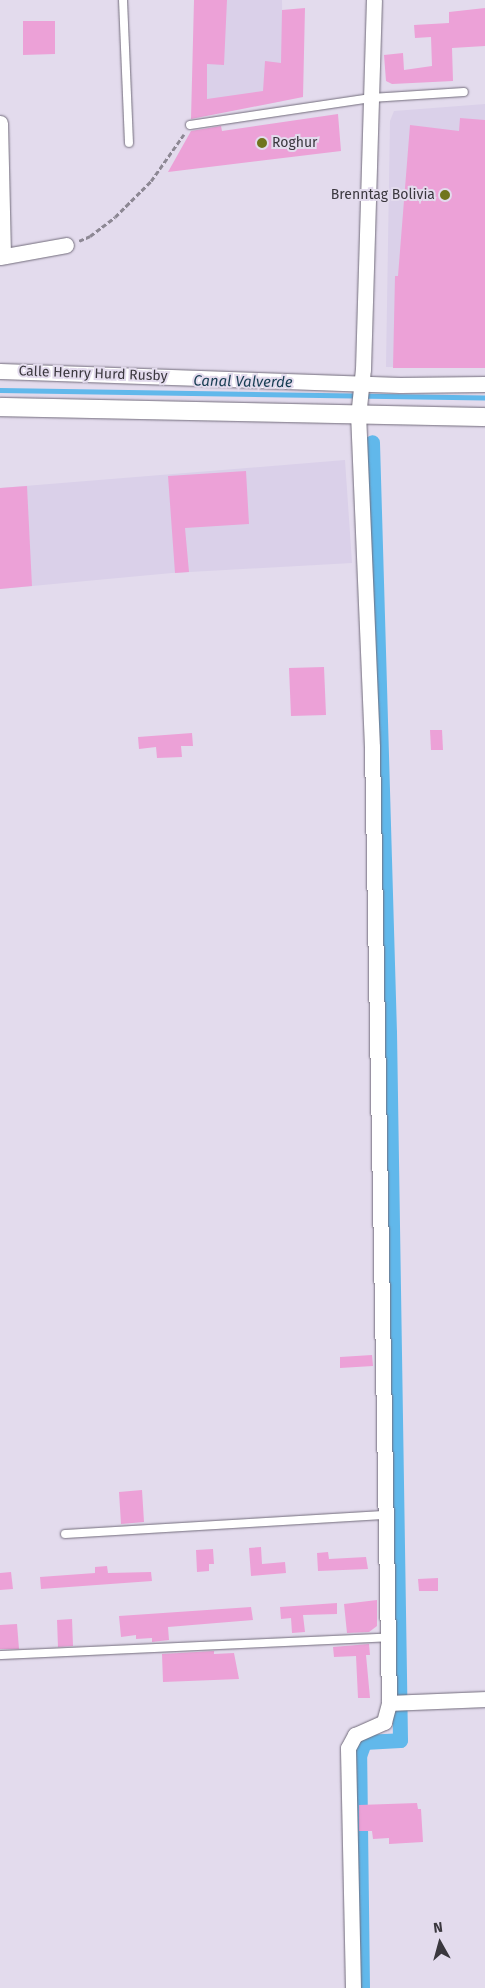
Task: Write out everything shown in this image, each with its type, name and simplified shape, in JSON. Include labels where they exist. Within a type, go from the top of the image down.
[{"type":"street","points":[[353,1988],[348,1748],[355,1735],[384,1722],[389,1703],[390,1637],[372,747],[358,412],[359,387],[364,369],[374,0]]},
{"type":"street","points":[[0,123],[2,256],[66,245]]},
{"type":"street","name":"Calle Henry Hurd Rusby","points":[[0,372],[359,387],[485,384]]},
{"type":"street","points":[[0,407],[358,412],[485,417]]},
{"type":"street","points":[[389,1703],[485,1699]]},
{"type":"lane","points":[[123,0],[129,143]]},
{"type":"lane","points":[[190,125],[371,98],[464,92]]},
{"type":"lane","points":[[64,1534],[387,1515]]},
{"type":"lane","points":[[0,1655],[390,1637]]},
{"type":"path","points":[[66,245],[90,236],[115,217],[151,182],[190,125]]},
{"type":"shaded area","points":[[195,0],[282,0],[283,101],[192,116]]},
{"type":"shaded area","name":"Brenntag Bolivia","points":[[485,104],[485,368],[386,367],[390,121],[394,111]]},
{"type":"shaded area","points":[[345,460],[352,563],[172,573],[0,589],[0,488]]},
{"type":"building","points":[[194,0],[227,0],[224,65],[207,64],[207,99],[263,91],[265,61],[281,63],[282,10],[305,8],[303,97],[191,119]]},
{"type":"building","points":[[485,8],[485,46],[452,48],[453,81],[392,84],[386,81],[384,55],[403,53],[404,70],[432,66],[431,37],[415,38],[414,25],[449,23],[449,12]]},
{"type":"building","points":[[23,21],[55,21],[55,54],[23,55]]},
{"type":"building","name":"Roghur","points":[[338,114],[341,151],[168,172],[191,131],[221,126],[222,131]]},
{"type":"building","name":"Brenntag Bolivia","points":[[460,118],[485,120],[485,368],[393,368],[395,276],[398,276],[410,125],[459,131]]},
{"type":"building","points":[[246,471],[249,524],[185,528],[189,572],[175,573],[168,476]]},
{"type":"building","points":[[27,486],[32,586],[0,589],[0,488]]},
{"type":"building","points":[[324,667],[326,715],[291,716],[289,668]]},
{"type":"building","points":[[430,730],[442,730],[443,750],[431,750]]},
{"type":"building","points":[[192,733],[193,746],[181,746],[182,757],[157,758],[156,747],[139,749],[138,737]]},
{"type":"building","points":[[372,1355],[373,1366],[340,1368],[340,1357]]},
{"type":"building","points":[[142,1490],[144,1522],[121,1524],[119,1492]]},
{"type":"building","points":[[261,1547],[262,1564],[285,1562],[286,1573],[251,1576],[249,1548]]},
{"type":"building","points":[[213,1549],[214,1564],[209,1564],[209,1571],[197,1572],[196,1550]]},
{"type":"building","points":[[328,1552],[329,1559],[366,1557],[368,1569],[318,1571],[317,1553]]},
{"type":"building","points":[[107,1566],[108,1573],[151,1572],[152,1581],[41,1589],[40,1577],[95,1573],[95,1567]]},
{"type":"building","points":[[11,1572],[13,1589],[0,1590],[0,1573]]},
{"type":"building","points":[[438,1578],[438,1591],[419,1591],[418,1579]]},
{"type":"building","points":[[377,1600],[377,1626],[369,1632],[347,1633],[344,1604]]},
{"type":"building","points":[[337,1603],[337,1614],[303,1615],[305,1632],[292,1633],[291,1618],[281,1619],[280,1607]]},
{"type":"building","points":[[251,1607],[253,1620],[168,1627],[169,1640],[152,1642],[152,1638],[136,1639],[136,1635],[121,1637],[119,1616]]},
{"type":"building","points":[[72,1619],[73,1646],[58,1647],[57,1620]]},
{"type":"building","points":[[17,1624],[19,1649],[0,1649],[0,1625]]},
{"type":"building","points":[[369,1644],[370,1655],[366,1655],[370,1698],[358,1698],[356,1656],[334,1657],[333,1647]]},
{"type":"building","points":[[214,1651],[214,1654],[234,1653],[239,1679],[163,1682],[162,1654]]},
{"type":"building","points":[[417,1803],[418,1809],[421,1809],[423,1842],[389,1844],[389,1838],[373,1839],[372,1831],[359,1831],[359,1805]]},
{"type":"waterway","name":"Canal Valverde","points":[[0,390],[485,398]]},
{"type":"waterway","points":[[362,1988],[359,1756],[364,1742],[400,1740],[389,1033],[372,442]]},
{"type":"place","name":"Roghur","points":[[262,143]]},
{"type":"place","name":"Brenntag Bolivia","points":[[445,195]]}]
